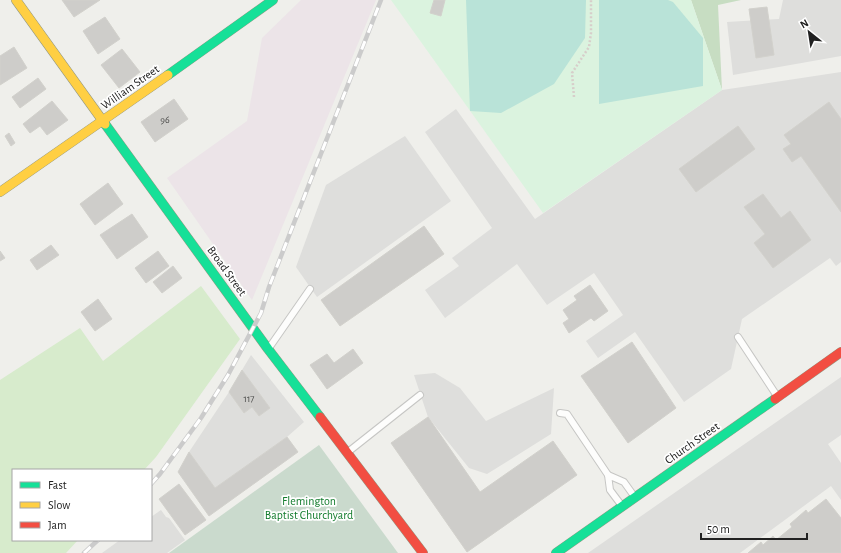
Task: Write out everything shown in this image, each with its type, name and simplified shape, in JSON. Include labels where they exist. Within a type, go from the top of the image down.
[{"type":"street","name":"Broad Street","points":[[16,0],[268,349],[423,553]]},
{"type":"street","name":"William Street","points":[[0,192],[104,121],[273,0]]},
{"type":"street","name":"Church Street","points":[[556,553],[841,352]]},
{"type":"lane","points":[[268,349],[310,289]]},
{"type":"lane","points":[[738,337],[778,397]]},
{"type":"lane","points":[[346,453],[420,396]]},
{"type":"lane","points":[[560,413],[567,414],[608,475],[610,490],[622,506]]},
{"type":"lane","points":[[608,475],[624,482],[634,498]]},
{"type":"path","points":[[574,97],[572,72],[589,47],[591,33],[591,0]]},
{"type":"shaded area","points":[[301,0],[376,0],[252,300],[167,178],[247,121],[262,38]]},
{"type":"shaded area","points":[[783,0],[841,0],[841,56],[733,75],[727,22],[779,19]]},
{"type":"shaded area","points":[[841,72],[841,262],[836,266],[830,258],[742,319],[731,369],[684,402],[635,332],[598,358],[586,341],[623,315],[594,273],[547,305],[517,264],[445,318],[425,290],[459,266],[452,258],[492,228],[425,132],[456,109],[535,219],[722,90]]},
{"type":"shaded area","points":[[405,136],[451,201],[317,297],[296,267],[326,185]]},
{"type":"shaded area","points":[[251,355],[304,422],[287,437],[215,488],[189,452],[229,392],[244,413],[252,407],[259,416],[270,408],[242,370]]},
{"type":"shaded area","points":[[435,373],[460,388],[486,421],[554,388],[551,434],[487,474],[469,468],[428,417],[414,375]]},
{"type":"shaded area","points":[[841,377],[841,435],[828,444],[841,463],[841,500],[831,486],[740,553],[588,553]]},
{"type":"shaded area","points":[[161,510],[166,517],[169,518],[185,540],[167,553],[102,553],[119,541],[152,541],[152,516]]},
{"type":"green space","points":[[391,0],[691,0],[722,90],[543,213]]},
{"type":"green space","points":[[466,0],[586,0],[585,38],[554,84],[501,113],[470,111]]},
{"type":"green space","points":[[599,0],[668,0],[673,2],[703,38],[703,86],[599,104]]},
{"type":"green space","points":[[691,0],[741,0],[718,5],[722,90]]},
{"type":"green space","points":[[201,286],[240,339],[156,457],[145,469],[12,469],[12,541],[77,541],[66,553],[0,553],[0,380],[80,328],[103,361]]},
{"type":"green space","name":"Flemington Baptist Churchyard","points":[[319,445],[398,553],[169,553]]},
{"type":"building","points":[[62,0],[100,0],[74,17]]},
{"type":"building","points":[[434,0],[445,0],[441,16],[430,13]]},
{"type":"building","points":[[767,7],[774,55],[756,58],[749,9]]},
{"type":"building","points":[[105,17],[120,39],[98,54],[83,31]]},
{"type":"building","points":[[14,47],[27,68],[0,85],[0,56]]},
{"type":"building","points":[[122,49],[140,72],[119,88],[101,65]]},
{"type":"building","points":[[38,78],[46,89],[20,108],[12,97]]},
{"type":"building","points":[[174,99],[188,119],[155,142],[141,122]]},
{"type":"building","points":[[52,101],[68,120],[47,135],[40,126],[30,133],[23,124]]},
{"type":"building","points":[[829,102],[841,119],[841,212],[801,156],[792,162],[783,149],[791,144],[784,135]]},
{"type":"building","points":[[738,126],[755,149],[696,192],[679,169]]},
{"type":"building","points":[[9,133],[15,143],[11,146],[5,136]]},
{"type":"building","points":[[108,183],[123,204],[95,225],[80,204]]},
{"type":"building","points":[[763,194],[781,218],[790,211],[811,240],[773,268],[754,243],[765,234],[744,207]]},
{"type":"building","points":[[132,214],[148,237],[117,259],[100,235]]},
{"type":"building","points":[[424,226],[444,254],[340,326],[321,300]]},
{"type":"building","points":[[51,245],[59,255],[37,270],[30,260]]},
{"type":"building","points":[[0,251],[5,258],[0,261]]},
{"type":"building","points":[[158,251],[169,266],[146,283],[135,268]]},
{"type":"building","points":[[173,266],[182,278],[162,293],[153,282]]},
{"type":"building","points":[[590,285],[608,311],[594,321],[591,318],[569,333],[563,323],[569,319],[563,310],[577,300],[574,296]]},
{"type":"building","points":[[98,299],[112,319],[95,331],[81,312]]},
{"type":"building","points":[[632,342],[676,408],[628,443],[581,376]]},
{"type":"building","points":[[353,349],[363,363],[327,389],[310,365],[327,354],[334,363]]},
{"type":"building","points":[[242,370],[270,408],[259,416],[252,407],[244,413],[229,392]]},
{"type":"building","points":[[428,417],[480,492],[553,441],[577,475],[467,552],[391,443]]},
{"type":"building","points":[[287,437],[298,452],[209,516],[178,472],[189,452],[215,488]]},
{"type":"building","points":[[179,484],[206,520],[185,535],[159,499]]},
{"type":"building","points":[[826,499],[841,518],[841,553],[748,553],[761,542],[763,545],[773,536],[776,540],[792,527],[790,524],[806,510],[808,513]]},
{"type":"railway","points":[[152,483],[201,418],[228,375],[261,313],[269,287],[381,0]]},
{"type":"railway","points":[[84,553],[97,541]]},
{"type":"traffic: fast","points":[[168,75],[273,0]]},
{"type":"traffic: fast","points":[[105,124],[268,349],[320,417]]},
{"type":"traffic: fast","points":[[556,553],[775,399]]},
{"type":"traffic: slow","points":[[16,0],[105,124]]},
{"type":"traffic: slow","points":[[0,192],[168,75]]},
{"type":"traffic: jam","points":[[775,399],[841,352]]},
{"type":"traffic: jam","points":[[320,417],[423,553]]}]
